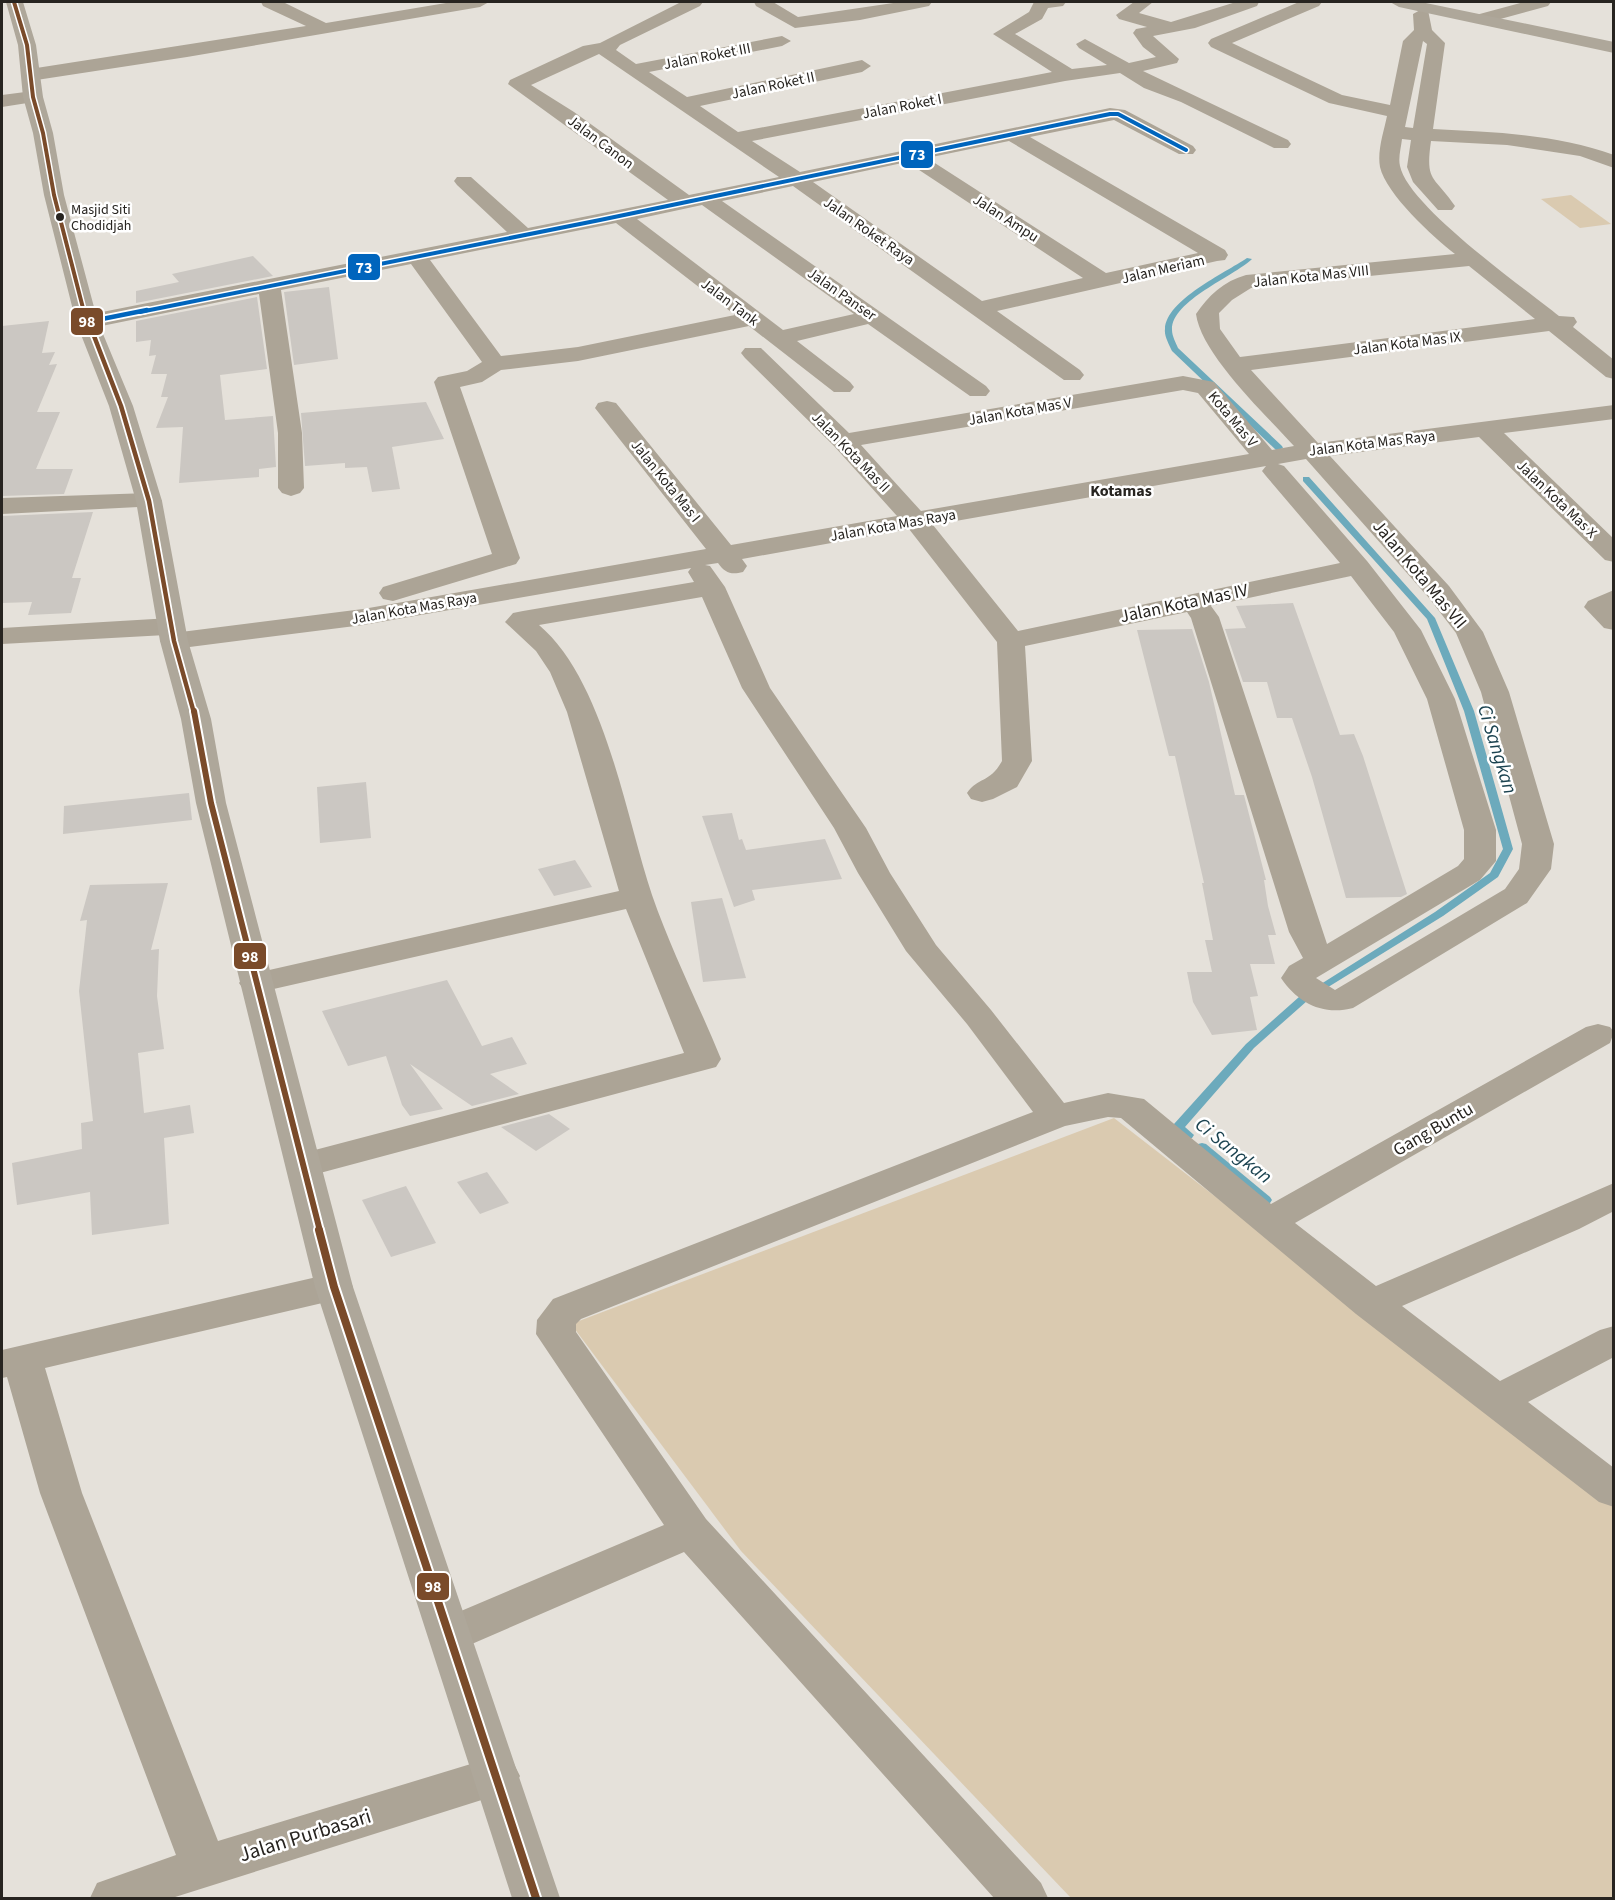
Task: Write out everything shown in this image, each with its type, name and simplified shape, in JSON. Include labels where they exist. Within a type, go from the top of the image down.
[{"type":"main road","points":[[14,2],[27,45],[21,91],[43,133],[54,195],[87,322],[121,406],[149,501],[174,640],[196,719],[211,803],[305,1165],[334,1287],[451,1635],[536,1899]]},
{"type":"main road","points":[[1400,2],[1614,48]]},
{"type":"street","points":[[269,2],[304,16],[323,29]]},
{"type":"street","points":[[21,91],[323,29],[480,2]]},
{"type":"street","points":[[606,47],[624,35],[694,2]]},
{"type":"street","points":[[762,2],[794,22],[846,17],[922,2]]},
{"type":"street","points":[[829,2],[846,17]]},
{"type":"street","points":[[1057,2],[1041,4],[1036,15],[1002,34],[1068,74]]},
{"type":"street","points":[[1145,2],[1125,15],[1168,27],[1189,24],[1251,2]]},
{"type":"street","points":[[1313,2],[1217,43],[1336,99],[1421,134],[1507,139],[1556,146],[1584,151],[1614,162]]},
{"type":"street","points":[[1482,19],[1542,2]]},
{"type":"street","points":[[1430,8],[1422,13],[1423,31],[1436,43],[1417,167],[1423,182],[1462,224],[1614,349]]},
{"type":"street","name":"Jalan Roket I","points":[[736,138],[1068,74],[1099,72],[1170,59],[1149,43],[1142,33],[1168,27]]},
{"type":"street","points":[[1423,31],[1412,41],[1396,123],[1390,167],[1398,183],[1434,226],[1614,372]]},
{"type":"street","name":"Jalan Roket III","points":[[633,70],[782,41]]},
{"type":"street","points":[[1085,44],[1151,84],[1188,98],[1281,144]]},
{"type":"street","name":"Jalan Roket Raya","points":[[606,47],[608,53],[796,179],[981,308],[1072,375]]},
{"type":"street","name":"Jalan Canon","points":[[606,47],[589,50],[517,84],[695,200]]},
{"type":"street","name":"Jalan Roket II","points":[[683,104],[862,66]]},
{"type":"street","points":[[87,322],[620,216],[1113,114],[1186,150]]},
{"type":"street","name":"Jalan Meriam","points":[[981,308],[1213,258],[1216,253],[1011,134]]},
{"type":"street","name":"Jalan Ampu","points":[[909,155],[1104,282]]},
{"type":"street","points":[[464,181],[522,234]]},
{"type":"street","name":"Jalan Panser","points":[[695,200],[872,316],[978,391]]},
{"type":"street","name":"Jalan Tank","points":[[620,216],[842,387]]},
{"type":"street","points":[[417,257],[495,364]]},
{"type":"street","name":"Jalan Kota Mas VIII","points":[[1316,458],[1234,364],[1209,329],[1207,314],[1215,303],[1230,290],[1246,282],[1474,259]]},
{"type":"street","points":[[269,286],[290,433],[291,488]]},
{"type":"street","points":[[780,338],[872,316]]},
{"type":"street","points":[[2,636],[174,640],[320,613],[507,558],[446,382],[474,377],[495,364],[578,354],[752,319]]},
{"type":"street","name":"Jalan Kota Mas IX","points":[[1234,364],[1580,320]]},
{"type":"street","name":"Jalan Kota Mas II","points":[[753,353],[843,441],[921,528],[1011,640]]},
{"type":"street","name":"Jalan Kota Mas V","points":[[843,441],[1183,383],[1197,384]]},
{"type":"street","name":"Kota Mas V","points":[[1197,384],[1206,387],[1358,567],[1407,630],[1441,699],[1480,830],[1480,861],[1469,873],[1323,960]]},
{"type":"street","name":"Jalan Kota Mas I","points":[[607,408],[718,570],[756,688],[850,828],[903,921],[923,951],[979,1017],[1055,1117]]},
{"type":"street","name":"Jalan Kota Mas Raya","points":[[1492,436],[1614,412]]},
{"type":"street","name":"Jalan Kota Mas Raya","points":[[174,640],[365,624],[718,570],[921,528],[1316,458],[1492,436],[1614,427]]},
{"type":"street","name":"Jalan Kota Mas X","points":[[1492,436],[1614,554]]},
{"type":"street","name":"Jalan Kota Mas VII","points":[[1316,458],[1426,578],[1469,632],[1495,692],[1538,844],[1535,869],[1516,896],[1341,1001],[1325,1000],[1302,984],[1298,978],[1301,973],[1323,960]]},
{"type":"street","points":[[2,506],[149,501]]},
{"type":"street","name":"Jalan Kota Mas IV","points":[[1011,640],[1358,567]]},
{"type":"street","points":[[305,1165],[704,1059],[637,897],[582,712],[564,672],[547,646],[519,622],[523,619],[592,606],[718,570]]},
{"type":"street","points":[[1614,598],[1598,607],[1614,622]]},
{"type":"street","points":[[1193,601],[1205,617],[1305,932],[1313,949],[1323,960]]},
{"type":"street","points":[[982,793],[1006,781],[1017,762],[1011,640]]},
{"type":"street","points":[[256,982],[637,897]]},
{"type":"street","name":"Gang Buntu","points":[[1268,1222],[1598,1035]]},
{"type":"street","points":[[1024,1898],[691,1531],[556,1334],[557,1320],[567,1309],[1055,1117],[1108,1105],[1131,1107],[1268,1222],[1371,1304],[1614,1491]]},
{"type":"street","points":[[1371,1304],[1566,1220],[1614,1195]]},
{"type":"street","points":[[204,1866],[12,1362],[334,1287]]},
{"type":"street","points":[[1496,1402],[1614,1340]]},
{"type":"street","points":[[451,1635],[691,1531]]},
{"type":"street","name":"Jalan Purbasari","points":[[114,1899],[204,1866],[497,1776]]},
{"type":"shaded area","points":[[1571,195],[1611,224],[1580,228],[1541,199]]},
{"type":"shaded area","points":[[1114,1118],[1613,1505],[1613,1898],[1071,1898],[741,1551],[571,1324]]},
{"type":"building","points":[[253,256],[273,276],[136,303],[136,291],[179,282],[172,274]]},
{"type":"building","points":[[329,287],[338,359],[294,365],[284,292]]},
{"type":"building","points":[[257,297],[267,369],[220,375],[225,420],[273,416],[276,467],[259,469],[259,477],[179,483],[183,427],[156,428],[168,397],[161,397],[167,374],[151,374],[156,355],[149,356],[151,340],[136,342],[136,321]]},
{"type":"building","points":[[49,321],[42,353],[55,352],[49,365],[57,364],[37,412],[60,412],[36,469],[73,469],[64,494],[2,496],[2,326]]},
{"type":"building","points":[[426,402],[444,439],[392,447],[400,489],[372,492],[367,467],[345,468],[345,463],[305,466],[301,413]]},
{"type":"building","points":[[93,512],[72,578],[81,578],[71,613],[28,615],[32,602],[2,603],[2,516]]},
{"type":"building","points":[[1293,603],[1340,735],[1354,734],[1363,756],[1407,894],[1401,897],[1346,898],[1312,777],[1292,718],[1277,718],[1267,682],[1243,682],[1225,629],[1246,628],[1236,606]]},
{"type":"building","points":[[1192,629],[1209,682],[1235,795],[1244,795],[1266,880],[1264,880],[1268,906],[1276,935],[1268,935],[1275,964],[1250,964],[1258,996],[1250,997],[1257,1030],[1212,1035],[1193,1002],[1187,972],[1212,972],[1205,940],[1213,940],[1202,883],[1204,883],[1175,756],[1169,756],[1137,630]]},
{"type":"building","points":[[366,782],[371,838],[320,843],[317,787]]},
{"type":"building","points":[[189,793],[192,820],[63,834],[64,806]]},
{"type":"building","points":[[732,813],[739,840],[742,839],[746,850],[825,839],[842,879],[752,890],[755,900],[734,907],[702,816]]},
{"type":"building","points":[[575,860],[592,887],[554,896],[538,869]]},
{"type":"building","points":[[168,883],[151,950],[159,949],[157,996],[164,1049],[138,1053],[144,1113],[190,1105],[194,1133],[164,1138],[169,1224],[92,1235],[90,1192],[17,1205],[12,1163],[82,1149],[81,1123],[93,1121],[79,991],[87,920],[80,921],[90,885]]},
{"type":"building","points":[[722,898],[746,978],[703,982],[691,902]]},
{"type":"building","points":[[447,980],[482,1046],[512,1037],[527,1064],[490,1074],[519,1094],[472,1106],[410,1064],[443,1109],[410,1116],[402,1105],[386,1056],[348,1066],[322,1011]]},
{"type":"building","points":[[549,1114],[570,1129],[536,1151],[501,1127]]},
{"type":"building","points":[[487,1172],[509,1203],[480,1214],[457,1182]]},
{"type":"building","points":[[406,1186],[436,1243],[391,1257],[362,1200]]},
{"type":"waterway","name":"Ci Sangkan","points":[[1249,259],[1187,301],[1169,321],[1168,331],[1175,349],[1279,448]]},
{"type":"waterway","name":"Ci Sangkan","points":[[1306,479],[1431,618],[1469,711],[1508,849],[1494,875],[1439,914],[1325,986]]},
{"type":"waterway","name":"Ci Sangkan","points":[[1188,1135],[1178,1127],[1250,1046],[1303,999]]},
{"type":"waterway","name":"Ci Sangkan","points":[[1202,1147],[1266,1200]]},
{"type":"transit line","name":"98","points":[[14,2],[27,45],[33,97],[43,133],[54,195],[87,322],[121,406],[149,501],[174,641],[196,719],[211,803],[334,1287],[536,1898]]},
{"type":"transit line","name":"73","points":[[87,322],[600,220],[1110,114],[1118,114],[1186,150]]},
{"type":"place","name":"Masjid Siti Chodidjah","points":[[60,217]]},
{"type":"district","name":"Kotamas","points":[[1121,490]]}]
